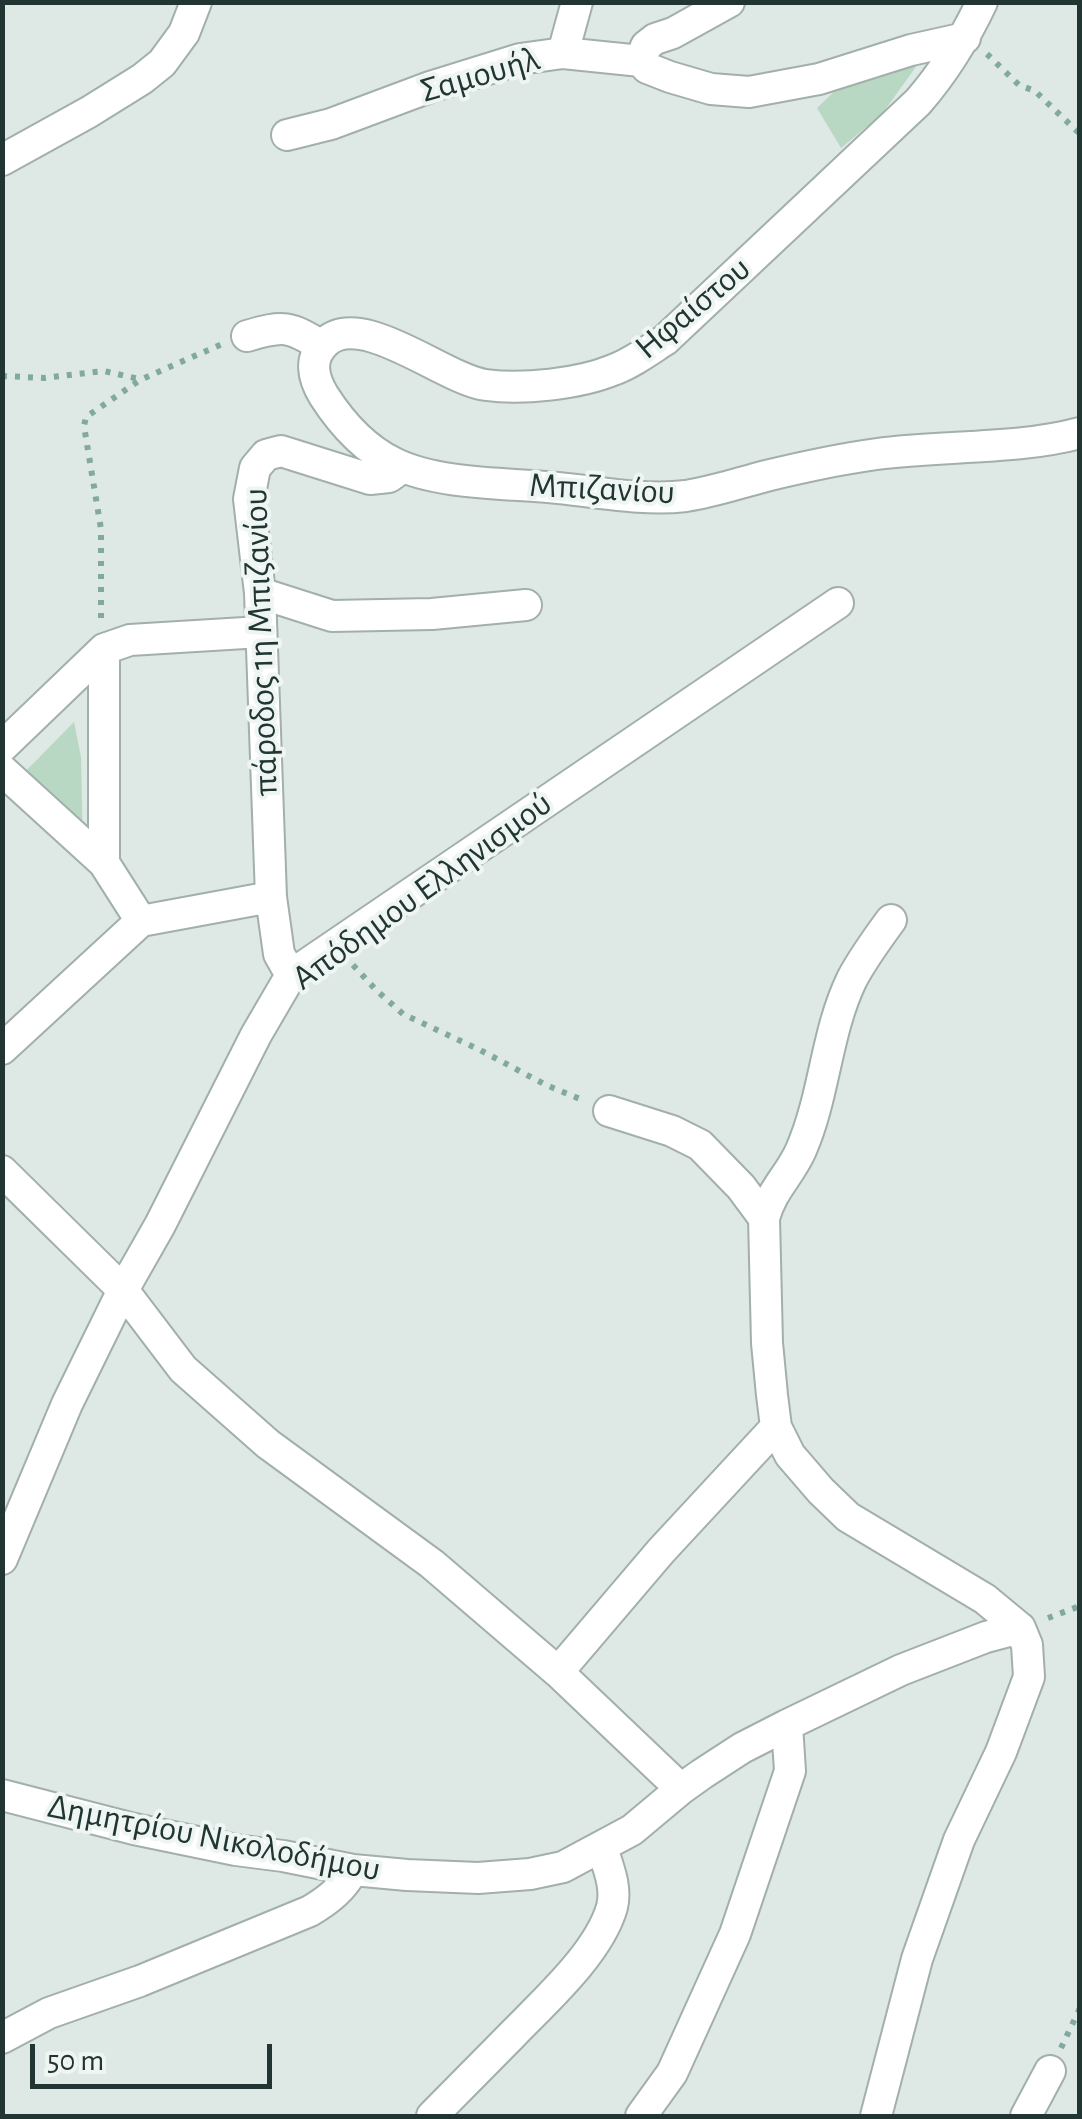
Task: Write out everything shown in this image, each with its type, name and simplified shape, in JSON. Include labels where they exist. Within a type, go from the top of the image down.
[{"type":"street","points":[[2,160],[89,112],[162,63],[184,33],[196,2]]},
{"type":"street","points":[[563,54],[577,2]]},
{"type":"street","points":[[641,61],[646,46],[729,2]]},
{"type":"street","name":"Σαμουήλ","points":[[287,135],[520,59],[563,54],[641,61],[647,68],[670,78],[711,89],[764,91],[819,80],[911,50],[973,21]]},
{"type":"street","name":"Ηφαίστου","points":[[322,346],[339,334],[362,334],[481,385],[503,387],[544,384],[615,370],[664,340],[894,125],[939,78],[973,21]]},
{"type":"street","points":[[247,336],[291,329],[322,346]]},
{"type":"street","name":"Μπιζανίου","points":[[322,346],[313,372],[324,396],[360,439],[403,467],[462,480],[663,498],[710,492],[871,455],[1002,444],[1080,432]]},
{"type":"street","name":"πάροδος 1η Μπιζανίου","points":[[291,976],[279,954],[271,898],[260,594],[250,499],[255,468],[266,455],[281,451],[370,479],[389,476],[403,467]]},
{"type":"street","points":[[260,594],[332,616],[432,614],[526,605]]},
{"type":"street","name":"Απόδημου Ελληνισμού","points":[[2,1559],[67,1404],[123,1290],[291,976],[838,603]]},
{"type":"street","points":[[141,921],[104,863],[3,752],[104,649],[130,640],[261,632]]},
{"type":"street","points":[[104,649],[104,863]]},
{"type":"street","points":[[2,1050],[141,921],[271,898]]},
{"type":"street","points":[[876,2116],[917,1959],[960,1840],[1008,1736],[1029,1677],[1027,1645],[1020,1628],[985,1599],[848,1517],[790,1456],[776,1426],[767,1343],[764,1218],[769,1201],[800,1150],[852,980],[891,920]]},
{"type":"street","points":[[610,1111],[672,1131],[700,1146],[741,1187],[764,1218]]},
{"type":"street","points":[[2,1171],[123,1290],[182,1368],[268,1444],[432,1564],[558,1672],[681,1789]]},
{"type":"street","points":[[558,1672],[692,1516],[776,1426]]},
{"type":"street","name":"Δημητρίου Νικολοδήμου","points":[[6,1794],[134,1829],[353,1870],[478,1878],[530,1874],[563,1867],[602,1848],[742,1748],[901,1670],[1020,1628]]},
{"type":"street","points":[[641,2116],[672,2073],[735,1934],[790,1771],[787,1726]]},
{"type":"street","points":[[432,2116],[554,1992],[589,1950],[608,1916],[613,1898],[602,1848]]},
{"type":"street","points":[[2,2038],[49,2013],[140,1982],[310,1911],[332,1898],[353,1870]]},
{"type":"street","points":[[1026,2116],[1050,2071]]},
{"type":"path","points":[[973,21],[985,52],[1019,85],[1035,91],[1080,134]]},
{"type":"path","points":[[104,649],[101,529],[84,426],[86,417],[140,380],[247,336]]},
{"type":"path","points":[[2,376],[44,378],[104,370],[140,380]]},
{"type":"path","points":[[336,945],[376,990],[404,1014],[546,1085],[610,1111]]},
{"type":"path","points":[[1050,2071],[1080,2008]]},
{"type":"green space","points":[[928,50],[882,114],[841,148],[817,108],[842,84]]},
{"type":"green space","points":[[74,722],[81,757],[83,852],[13,784]]}]
